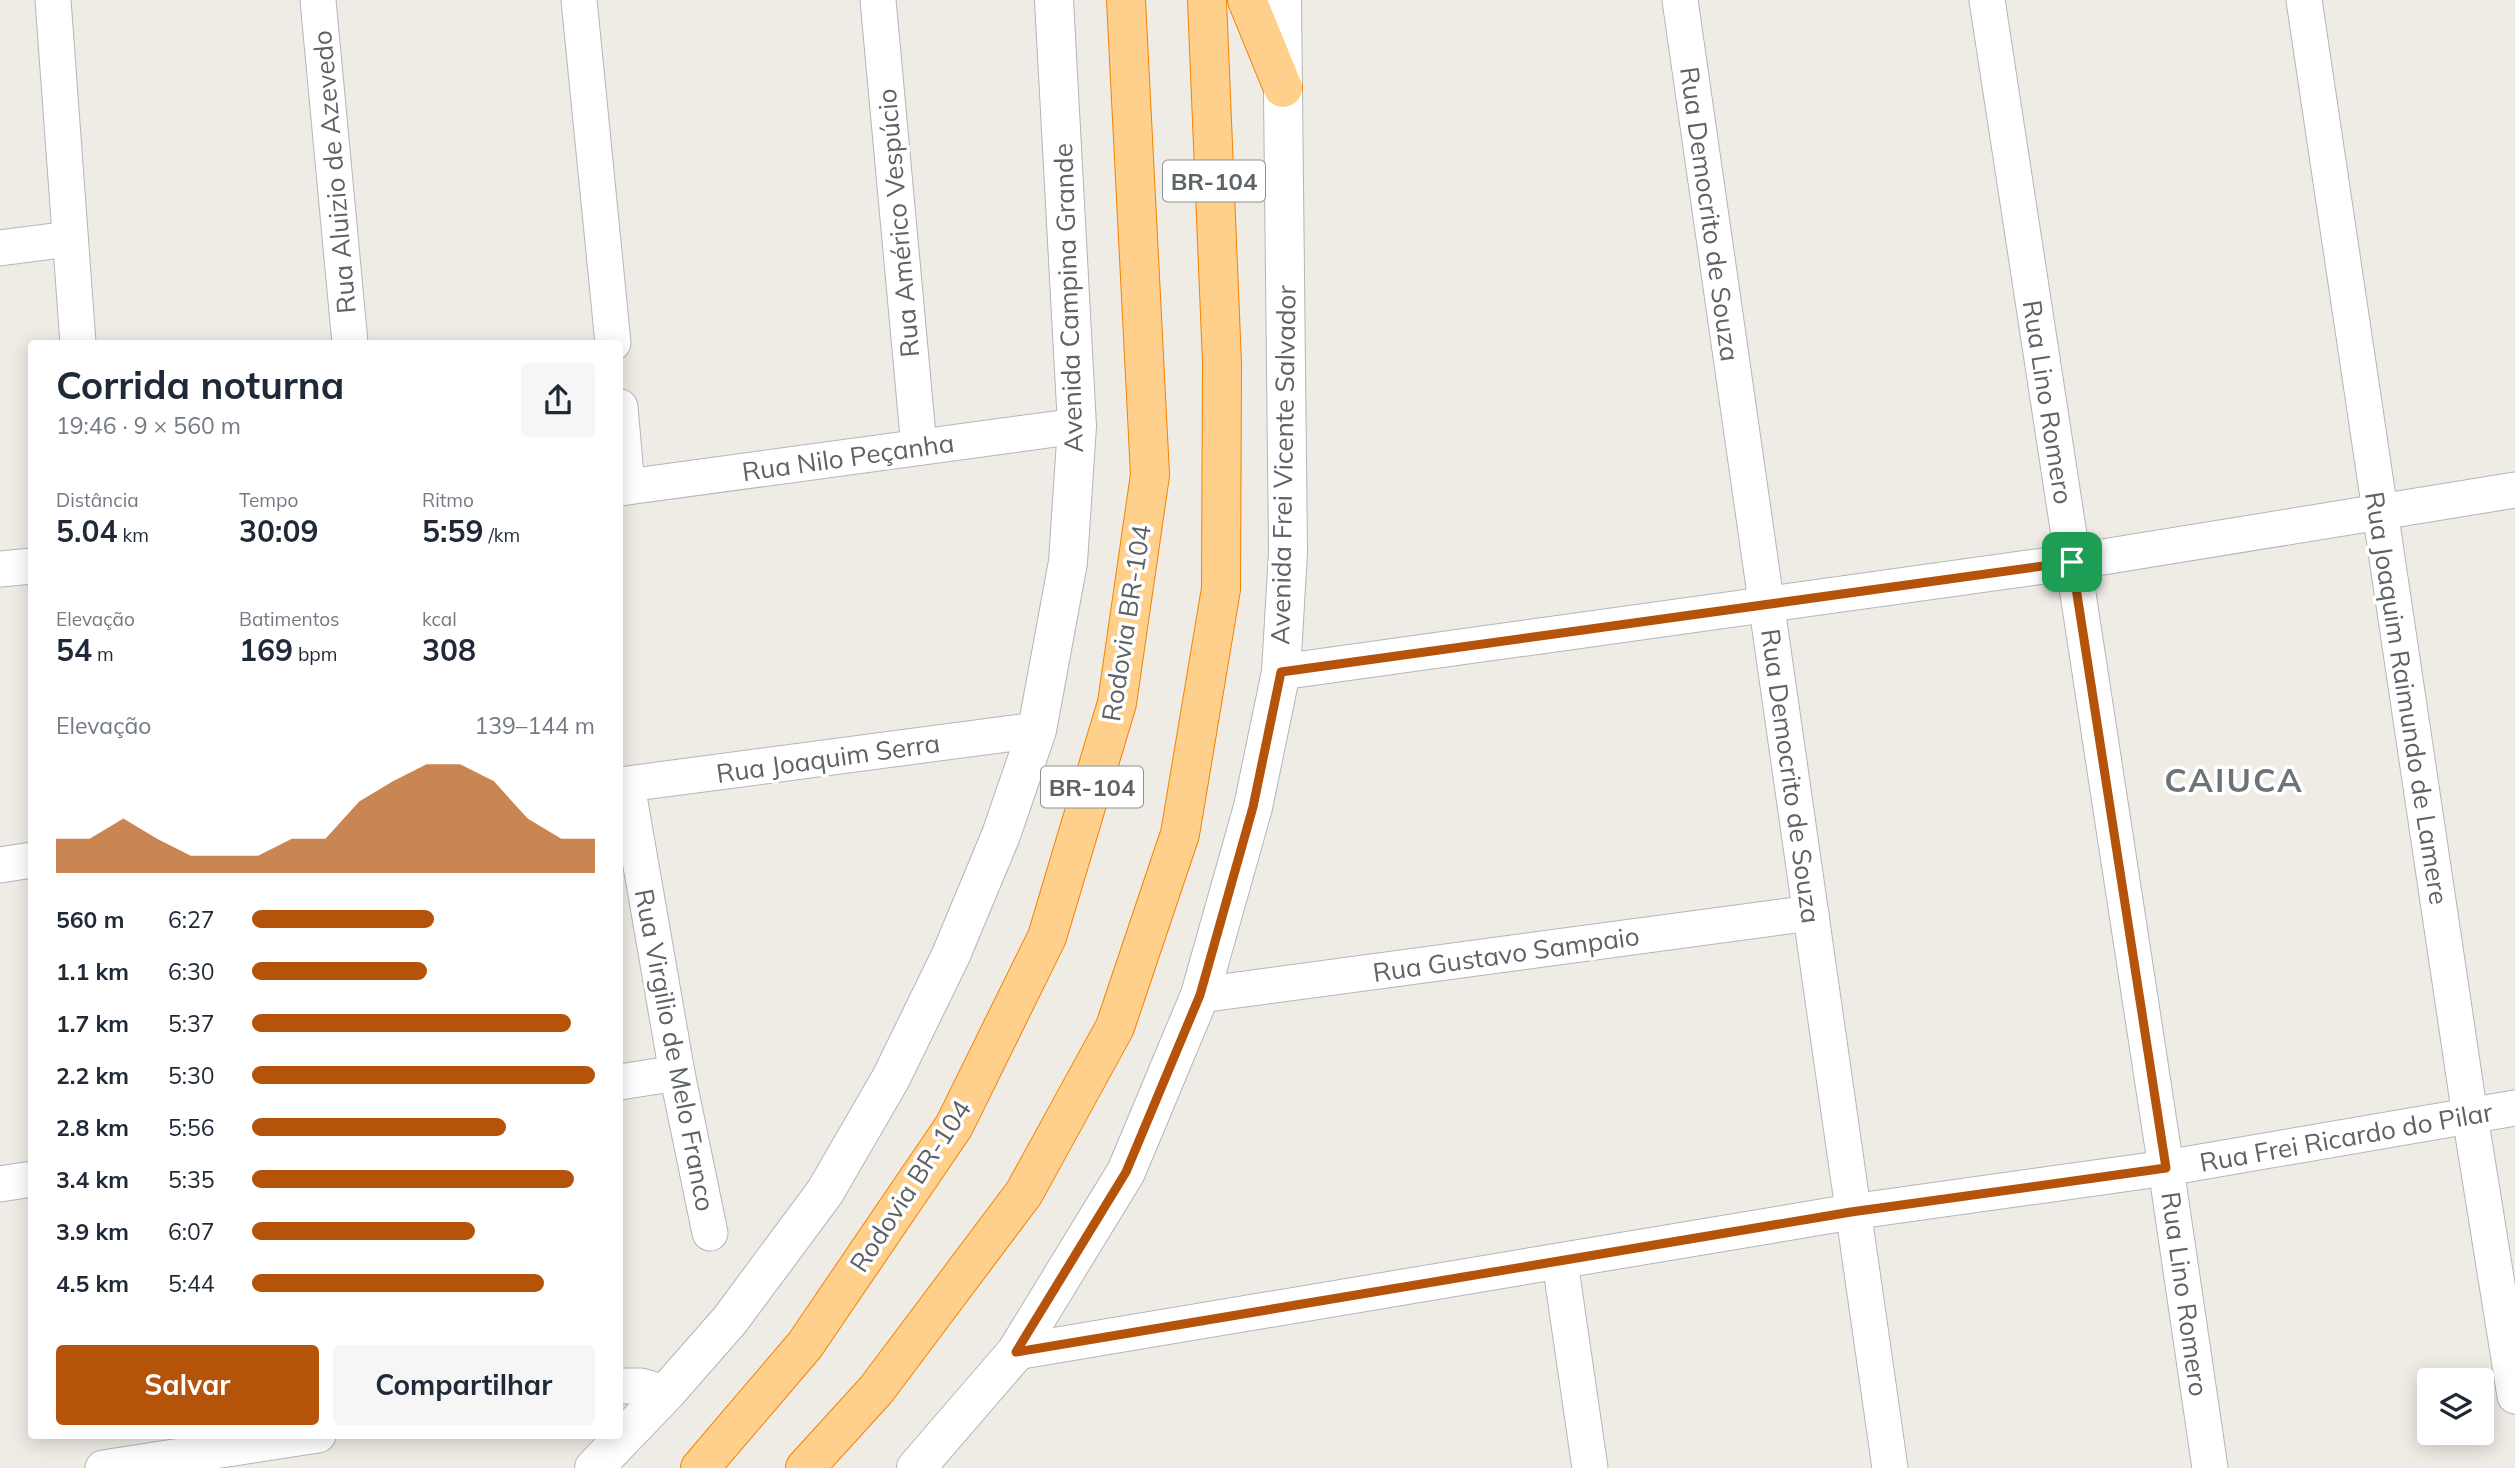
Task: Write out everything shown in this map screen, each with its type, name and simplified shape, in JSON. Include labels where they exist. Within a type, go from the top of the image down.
[{"type":"highway","name":"Rodovia BR-104","points":[[700,1468],[804,1345],[954,1126],[1047,937],[1117,703],[1150,475],[1126,0]]},
{"type":"highway","name":"BR-104","points":[[805,1468],[876,1390],[1024,1194],[1115,1027],[1180,834],[1221,589],[1222,363],[1206,0]]},
{"type":"highway","points":[[1247,0],[1283,88]]},
{"type":"main road","name":"Avenida Campina Grande","points":[[623,1438],[730,1321],[825,1192],[891,1078],[957,943],[1002,835],[1037,730],[1068,562],[1077,426],[1054,0]]},
{"type":"main road","name":"Avenida Frei Vicente Salvador","points":[[916,1468],[1016,1352],[1126,1172],[1200,995],[1253,807],[1281,672],[1288,537],[1282,0]]},
{"type":"main road","name":"Avenida Campina Grande","points":[[594,1468],[622,1439]]},
{"type":"street","points":[[53,0],[78,340]]},
{"type":"street","name":"Rua Aluizio de Azevedo","points":[[318,0],[350,340]]},
{"type":"street","points":[[579,0],[613,340]]},
{"type":"street","name":"Rua Américo Vespúcio","points":[[878,0],[919,447]]},
{"type":"street","name":"Rua Democrito de Souza","points":[[1679,0],[1811,913],[1851,1212],[1890,1468]]},
{"type":"street","name":"Rua Lino Romero","points":[[1987,0],[2210,1468]]},
{"type":"street","name":"Rua Joaquim Raimundo de Lamere","points":[[2304,0],[2379,513],[2515,1396]]},
{"type":"street","points":[[0,248],[69,239]]},
{"type":"street","name":"Rua Nilo Peçanha","points":[[624,488],[1077,426]]},
{"type":"street","points":[[623,468],[624,488]]},
{"type":"street","points":[[1281,672],[2072,562],[2515,490]]},
{"type":"street","points":[[0,569],[28,566]]},
{"type":"street","name":"Rua Joaquim Serra","points":[[623,785],[1037,730]]},
{"type":"street","name":"Rua Virgilio de Melo Franco","points":[[623,785],[710,1233]]},
{"type":"street","points":[[0,865],[28,861]]},
{"type":"street","name":"Rua Gustavo Sampaio","points":[[1200,995],[1811,913]]},
{"type":"street","points":[[623,1082],[677,1073]]},
{"type":"street","name":"Rua Frei Ricardo do Pilar","points":[[1016,1352],[1851,1212],[2166,1168],[2515,1108]]},
{"type":"street","points":[[0,1184],[28,1180]]},
{"type":"street","points":[[1560,1262],[1590,1468]]},
{"type":"street","points":[[623,1387],[641,1386],[666,1393]]},
{"type":"street","points":[[103,1468],[295,1439]]},
{"type":"district","name":"CAIUCA","points":[[2234,779]]},
{"type":"route","points":[[2072,562],[2166,1168],[1851,1212],[1016,1352],[1126,1172],[1200,995],[1253,807],[1281,672],[2072,562]]}]
